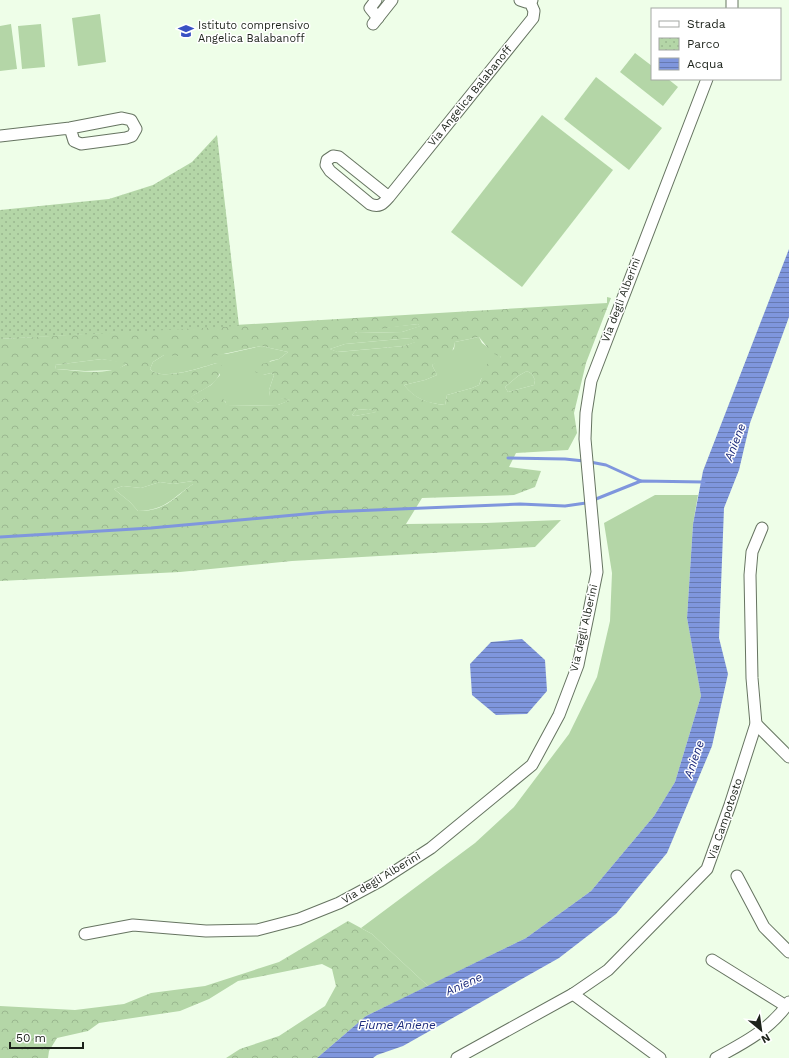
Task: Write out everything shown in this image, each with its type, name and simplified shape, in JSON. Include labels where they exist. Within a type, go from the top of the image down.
[{"type":"street","points":[[376,0],[370,8],[375,21],[392,0]]},
{"type":"street","name":"Via Angelica Balabanoff","points":[[389,197],[339,157],[333,156],[327,160],[326,165],[330,171],[372,205],[381,205],[389,197],[533,18],[534,11],[527,1]]},
{"type":"street","name":"Via degli Alberini","points":[[85,934],[133,925],[206,931],[256,930],[299,918],[339,903],[380,881],[431,848],[489,802],[532,765],[559,715],[578,665],[597,572],[585,439],[588,396],[594,370],[707,80]]},
{"type":"street","points":[[0,136],[70,128],[127,118],[132,121],[136,129],[132,136],[126,138],[80,144],[74,141],[70,128]]},
{"type":"street","name":"Via Campotosto","points":[[457,1058],[471,1054],[573,994],[608,970],[706,869],[730,805],[756,724],[752,678],[750,575],[752,552],[762,528]]},
{"type":"street","points":[[756,724],[789,757]]},
{"type":"street","points":[[737,876],[764,927],[789,952]]},
{"type":"street","points":[[712,960],[788,1004],[774,1021],[756,1036],[716,1058]]},
{"type":"street","points":[[573,994],[660,1058]]},
{"type":"green space","points":[[100,14],[106,62],[78,66],[72,18]]},
{"type":"green space","points":[[11,24],[17,69],[0,71],[0,26]]},
{"type":"green space","points":[[41,24],[45,67],[22,69],[18,26]]},
{"type":"green space","points":[[635,53],[651,65],[651,80],[669,80],[678,87],[663,106],[620,72]]},
{"type":"green space","points":[[596,77],[662,128],[629,170],[564,119]]},
{"type":"green space","points":[[542,115],[613,170],[522,287],[451,232]]},
{"type":"green space","points":[[217,135],[239,326],[0,339],[0,210],[109,199],[153,185],[192,162]]},
{"type":"green space","points":[[607,297],[611,298],[586,363],[574,413],[577,433],[568,450],[516,453],[509,467],[541,471],[535,487],[514,495],[422,498],[406,524],[561,520],[535,547],[292,561],[180,572],[0,581],[0,339],[607,303]],"holes":[[[418,324],[420,326],[402,332],[355,332]],[[479,337],[492,353],[501,357],[487,364],[479,385],[447,395],[445,405],[422,400],[408,390],[404,385],[425,380],[437,375],[432,365],[450,354],[455,342]],[[411,338],[415,342],[404,346],[338,352],[330,349],[345,344]],[[261,346],[288,352],[279,359],[255,366],[255,372],[263,375],[271,373],[274,375],[269,390],[270,397],[290,400],[278,405],[228,406],[219,393],[205,398],[198,403],[191,397],[207,388],[215,381],[222,365],[217,363],[172,374],[155,373],[150,369],[153,362],[164,355],[205,358]],[[102,359],[127,364],[111,370],[93,372],[56,369],[55,365]],[[527,371],[532,374],[535,380],[534,385],[508,392],[505,387],[518,376]],[[369,409],[376,412],[355,416],[352,415],[356,410]],[[193,481],[193,484],[162,506],[155,509],[138,511],[130,502],[114,489],[123,486],[141,488],[160,482],[173,484]]]},
{"type":"green space","points":[[418,324],[421,326],[402,332],[357,333],[354,331]]},
{"type":"green space","points":[[479,337],[482,343],[501,357],[481,379],[479,385],[447,395],[445,405],[422,400],[408,390],[404,385],[425,380],[437,375],[432,365],[454,349],[455,342]]},
{"type":"green space","points":[[411,338],[416,342],[404,346],[337,352],[330,349],[345,344]]},
{"type":"green space","points":[[261,346],[288,352],[279,359],[270,361],[263,375],[271,373],[274,375],[269,390],[270,396],[291,400],[278,405],[227,406],[225,401],[205,398],[198,403],[190,397],[211,385],[220,375],[217,363],[172,374],[155,373],[150,369],[153,362],[164,355],[226,354]]},
{"type":"green space","points":[[102,359],[128,363],[117,370],[85,371],[56,369],[55,365]]},
{"type":"green space","points":[[527,371],[532,374],[535,380],[534,385],[508,392],[505,387],[518,376]]},
{"type":"green space","points":[[369,409],[377,412],[355,416],[352,415],[356,410]]},
{"type":"green space","points":[[193,481],[193,484],[168,503],[148,510],[138,511],[130,502],[114,489],[123,486],[141,488],[160,482],[173,484]]},
{"type":"green space","points":[[655,495],[698,495],[693,524],[687,618],[701,696],[675,782],[654,816],[591,891],[526,938],[428,986],[372,934],[361,928],[475,843],[514,807],[569,734],[597,677],[610,621],[612,573],[604,523]]},
{"type":"green space","points":[[348,921],[372,934],[428,986],[366,1016],[317,1058],[226,1058],[240,1049],[279,1036],[325,1006],[336,986],[332,969],[322,964],[238,981],[209,999],[180,1011],[99,1023],[88,1031],[57,1038],[49,1051],[48,1058],[0,1058],[0,1006],[75,1010],[124,1004],[151,993],[205,986],[279,962]]},
{"type":"water","name":"Fiume Aniene","points":[[789,249],[789,317],[750,423],[739,470],[724,508],[719,638],[728,674],[712,746],[667,853],[616,914],[559,958],[403,1046],[377,1055],[373,1058],[317,1058],[366,1016],[526,938],[591,891],[654,816],[675,782],[701,696],[687,618],[693,524],[703,471]]},
{"type":"water","points":[[522,639],[545,660],[547,691],[527,714],[496,715],[472,695],[470,664],[491,642]]},
{"type":"waterway","points":[[508,458],[565,459],[584,461]]},
{"type":"waterway","points":[[590,462],[606,465],[641,481]]},
{"type":"waterway","points":[[0,537],[151,528],[327,512],[520,504],[565,506],[586,503],[641,481],[704,482]]},
{"type":"place","name":"Istituto comprensivo Angelica Balabanoff","points":[[186,31]]},
{"type":"water label","name":"Aniene","points":[[735,442]]},
{"type":"water label","name":"Aniene","points":[[694,759]]},
{"type":"water label","name":"Aniene","points":[[464,984]]}]
